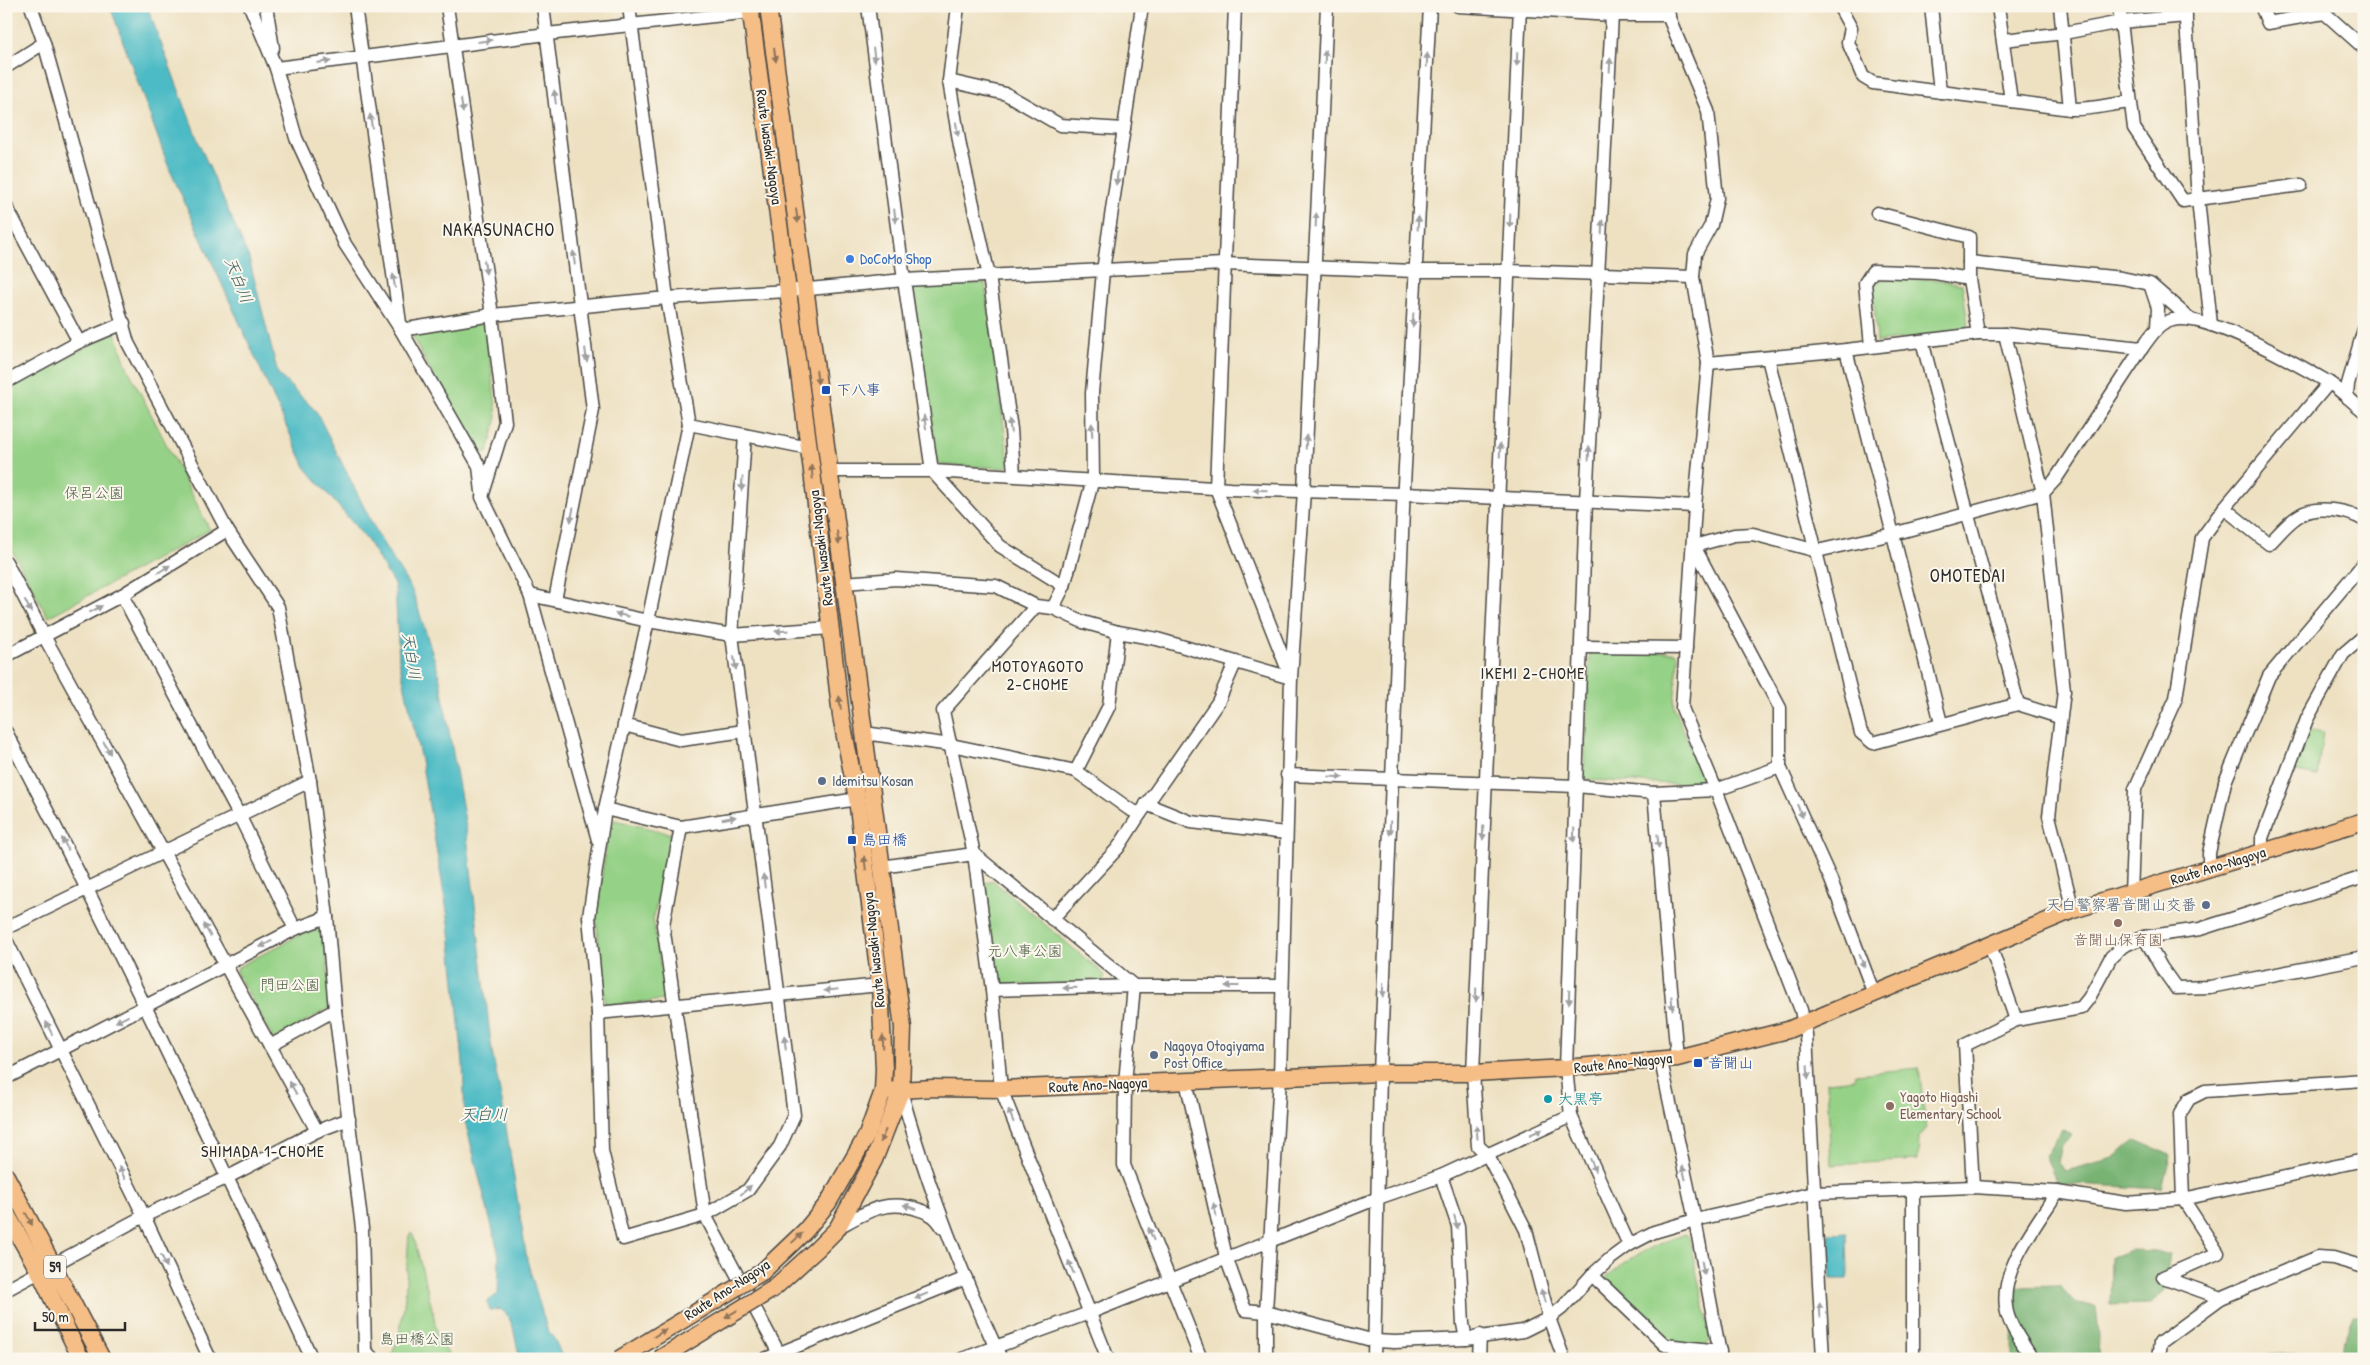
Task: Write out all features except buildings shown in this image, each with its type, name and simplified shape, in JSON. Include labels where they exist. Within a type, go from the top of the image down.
[{"type":"main road","name":"Route Iwasaki-Nagoya","points":[[772,7],[828,471],[903,1028],[901,1091]]},
{"type":"main road","name":"Route Iwasaki-Nagoya","points":[[750,9],[809,448],[842,716],[857,799],[880,985],[884,1069],[883,1091]]},
{"type":"main road","name":"Route Ano-Nagoya","points":[[619,1359],[762,1272],[805,1231],[828,1203],[866,1135],[883,1091],[933,1088],[1001,1089],[1280,1077],[1473,1073],[1566,1068],[1677,1058],[1788,1030],[2073,910],[2131,894],[2364,821]]},
{"type":"main road","name":"Route Ano-Nagoya","points":[[659,1359],[773,1289],[817,1250],[837,1228],[874,1160],[901,1091]]},
{"type":"main road","name":"59","points":[[6,1176],[47,1270],[81,1359]]},
{"type":"main road","name":"59","points":[[6,1213],[47,1270],[102,1359]]},
{"type":"street","points":[[31,6],[44,43],[124,323],[128,343],[227,530],[278,607],[310,781],[335,1010],[362,1228],[365,1350],[373,1359]]},
{"type":"street","points":[[250,6],[276,68]]},
{"type":"street","points":[[266,6],[276,68],[296,138],[346,244],[401,330],[479,466],[482,497],[530,595],[598,843]]},
{"type":"street","points":[[355,6],[401,330]]},
{"type":"street","points":[[447,6],[506,422],[482,497]]},
{"type":"street","points":[[543,6],[593,410],[555,600]]},
{"type":"street","points":[[628,6],[667,298],[689,424],[648,621],[598,843],[589,917],[598,1012],[602,1151],[623,1239],[705,1215],[748,1190],[780,1146],[794,1115],[732,635],[745,435]]},
{"type":"street","points":[[868,6],[904,280],[932,470],[1000,546],[1064,586]]},
{"type":"street","points":[[958,6],[949,81],[960,146],[989,276],[1011,429],[1014,475]]},
{"type":"street","points":[[1054,608],[1064,586],[1093,479],[1092,393],[1103,271],[1142,6]]},
{"type":"street","points":[[1235,6],[1223,264],[1216,488],[1291,678]]},
{"type":"street","points":[[1266,1359],[1266,1312],[1280,1077],[1281,986],[1291,678],[1304,491],[1327,6]]},
{"type":"street","points":[[1374,1359],[1380,1074],[1392,779],[1404,494],[1430,6]]},
{"type":"street","points":[[1458,6],[1520,8],[1612,15],[1666,11],[1708,111],[1717,198],[1711,225],[1695,254],[1693,277],[1708,363],[1695,506],[1694,546],[1682,708],[1716,790],[1801,1010],[1804,1023],[1823,1359]]},
{"type":"street","points":[[1839,6],[1851,28],[1848,42],[1863,77],[1873,83],[2070,109],[2089,110],[2106,105],[2130,102]]},
{"type":"street","points":[[1932,6],[1940,92]]},
{"type":"street","points":[[1998,6],[2011,101]]},
{"type":"street","points":[[2060,6],[2070,109]]},
{"type":"street","points":[[2119,6],[2134,128],[2183,201],[2301,185]]},
{"type":"street","points":[[2261,6],[2268,23],[2321,10],[2364,48]]},
{"type":"street","points":[[1520,8],[1473,1073],[1478,1146],[1487,1154],[1526,1230],[1549,1318],[1564,1359]]},
{"type":"street","points":[[276,68],[750,9]]},
{"type":"street","points":[[2004,40],[2064,33],[2185,11],[2198,199],[2211,325]]},
{"type":"street","points":[[1612,15],[1600,276],[1586,501],[1566,1068],[1572,1116],[1628,1245]]},
{"type":"street","points":[[6,67],[44,43]]},
{"type":"street","points":[[949,81],[1006,94],[1060,125],[1124,130]]},
{"type":"street","points":[[6,206],[79,342]]},
{"type":"street","points":[[1877,213],[1970,237],[1969,279],[1978,334]]},
{"type":"street","points":[[1970,262],[2122,278],[2150,284],[2190,319]]},
{"type":"street","points":[[401,330],[492,315],[667,298],[788,291],[904,280],[1223,264],[1415,271],[1507,271],[1600,276],[1693,277]]},
{"type":"street","points":[[1871,346],[1864,282],[1873,271],[1935,273],[1969,279]]},
{"type":"street","points":[[2150,284],[2158,308],[2157,328]]},
{"type":"street","points":[[1694,546],[1734,534],[1753,534],[1817,551],[1893,534],[2043,493],[2055,480],[2142,348],[2157,328],[2172,320],[2190,319],[2211,325],[2250,341],[2329,383],[2364,411]]},
{"type":"street","points":[[6,382],[79,342],[124,323]]},
{"type":"street","points":[[2347,397],[2348,384],[2364,329]]},
{"type":"street","points":[[1708,363],[1846,350],[1978,334],[2005,334],[2142,348]]},
{"type":"street","points":[[2005,334],[2043,493],[2064,691],[2059,717],[2049,816],[2073,910]]},
{"type":"street","points":[[1922,341],[2018,704]]},
{"type":"street","points":[[1846,350],[1941,724]]},
{"type":"street","points":[[1768,358],[1861,733],[1873,743],[2018,704],[2059,717]]},
{"type":"street","points":[[2131,894],[2135,789],[2176,698],[2202,538],[2224,508],[2329,383]]},
{"type":"street","points":[[689,424],[809,448]]},
{"type":"street","points":[[828,471],[932,470],[1216,488],[1695,506]]},
{"type":"street","points":[[2224,508],[2269,544],[2300,515],[2318,510],[2354,514],[2364,520]]},
{"type":"street","points":[[6,656],[122,595],[227,530]]},
{"type":"street","points":[[1694,546],[1780,708],[1780,767],[1831,880],[1874,994]]},
{"type":"street","points":[[6,562],[44,636],[317,1131]]},
{"type":"street","points":[[2209,868],[2209,853],[2225,782],[2269,676],[2364,563]]},
{"type":"street","points":[[844,583],[896,579],[996,586],[1036,606],[1054,608],[1083,622],[1157,640],[1291,678]]},
{"type":"street","points":[[122,595],[239,814],[295,929]]},
{"type":"street","points":[[530,595],[648,621],[732,635],[831,628]]},
{"type":"street","points":[[1036,606],[943,710],[974,854],[992,990],[1001,1089],[1108,1359]]},
{"type":"street","points":[[1076,771],[1108,706],[1118,632]]},
{"type":"street","points":[[2262,852],[2262,838],[2307,719],[2343,654],[2364,636]]},
{"type":"street","points":[[1582,647],[1686,648]]},
{"type":"street","points":[[1052,919],[1118,848],[1218,702],[1236,663]]},
{"type":"street","points":[[624,725],[681,740],[744,731]]},
{"type":"street","points":[[6,732],[88,887],[228,1177],[312,1359]]},
{"type":"street","points":[[864,733],[950,745],[1076,771],[1129,809],[1143,809],[1191,822],[1286,833]]},
{"type":"street","points":[[1287,775],[1576,786],[1654,793],[1716,790],[1780,767]]},
{"type":"street","points":[[6,928],[310,781]]},
{"type":"street","points":[[1654,793],[1677,1058]]},
{"type":"street","points":[[605,809],[681,827],[857,799]]},
{"type":"street","points":[[681,827],[663,925],[705,1215],[781,1355]]},
{"type":"street","points":[[881,867],[974,854],[1134,986]]},
{"type":"street","points":[[1973,1187],[1965,1045],[2016,1020],[2081,1008],[2089,998],[2111,957],[2123,946],[2144,937],[2200,929],[2364,877]]},
{"type":"street","points":[[6,1078],[295,929],[326,916]]},
{"type":"street","points":[[2144,937],[2161,968],[2176,988],[2210,987],[2364,957]]},
{"type":"street","points":[[6,940],[59,1050],[144,1216],[210,1359]]},
{"type":"street","points":[[1990,945],[2016,1020]]},
{"type":"street","points":[[598,1012],[880,985]]},
{"type":"street","points":[[992,990],[1134,986],[1281,986]]},
{"type":"street","points":[[1134,986],[1126,1083],[1124,1166],[1201,1359]]},
{"type":"street","points":[[270,1046],[335,1010]]},
{"type":"street","points":[[1592,1275],[1665,1345],[1720,1355],[1695,1220],[1660,1061]]},
{"type":"street","points":[[2221,1298],[2163,1277],[2218,1253],[2183,1199],[2180,1114],[2189,1099],[2205,1091],[2364,1080]]},
{"type":"street","points":[[1186,1082],[1226,1257],[1245,1310],[1266,1312],[1375,1341],[1466,1339],[1480,1335],[1523,1331],[1549,1318],[1562,1308],[1592,1275],[1628,1245],[1654,1232],[1695,1220],[1814,1192],[1973,1187],[2057,1192],[2126,1203],[2183,1199],[2364,1160]]},
{"type":"street","points":[[883,1091],[916,1146]]},
{"type":"street","points":[[901,1091],[916,1146],[966,1278],[1001,1359]]},
{"type":"street","points":[[962,1359],[1089,1313],[1226,1257],[1270,1242],[1378,1198],[1441,1176],[1572,1116]]},
{"type":"street","points":[[6,1290],[47,1270],[144,1216],[228,1177],[317,1131],[349,1119]]},
{"type":"street","points":[[1441,1176],[1458,1226],[1463,1324],[1466,1339]]},
{"type":"street","points":[[1913,1189],[1913,1359]]},
{"type":"street","points":[[2032,1359],[2010,1320],[2006,1308],[2005,1291],[2010,1270],[2057,1192]]},
{"type":"street","points":[[837,1228],[873,1209],[903,1204],[935,1215],[956,1249]]},
{"type":"street","points":[[2158,1359],[2160,1343],[2221,1298],[2318,1257],[2334,1258],[2364,1267]]},
{"type":"street","points":[[766,1359],[781,1355],[966,1278]]},
{"type":"street","points":[[1479,1359],[1480,1335]]},
{"type":"green space","points":[[1878,279],[1933,279],[1962,284],[1969,331],[1877,342],[1873,288]]},
{"type":"green space","points":[[985,283],[1009,465],[1004,468],[941,465],[936,461],[912,290],[917,285]]},
{"type":"green space","points":[[486,322],[497,417],[488,452],[478,453],[453,415],[411,334]]},
{"type":"green space","name":"保呂公園","points":[[115,332],[127,367],[210,530],[48,617],[6,539],[6,389]]},
{"type":"green space","points":[[1593,650],[1675,652],[1678,656],[1674,707],[1703,778],[1698,785],[1588,780],[1584,776],[1590,653]]},
{"type":"green space","points":[[2306,729],[2323,732],[2317,776],[2291,771]]},
{"type":"green space","points":[[615,820],[672,834],[653,920],[666,1000],[605,1005],[596,917],[609,827]]},
{"type":"green space","name":"元八事公園","points":[[992,880],[1105,975],[1102,983],[999,985],[994,981],[984,884]]},
{"type":"green space","name":"門田公園","points":[[317,926],[324,929],[331,1007],[274,1040],[236,972],[238,967]]},
{"type":"green space","points":[[1919,1068],[1926,1129],[1919,1137],[1918,1160],[1831,1165],[1827,1082],[1855,1079],[1855,1074]]},
{"type":"green space","points":[[2063,1129],[2072,1134],[2062,1145],[2058,1162],[2066,1171],[2113,1158],[2135,1140],[2170,1155],[2162,1189],[2057,1183],[2045,1156]]},
{"type":"green space","name":"島田橋公園","points":[[413,1234],[433,1312],[438,1340],[453,1359],[390,1359],[396,1344],[403,1314],[409,1235]]},
{"type":"green space","points":[[1686,1234],[1689,1238],[1711,1339],[1706,1346],[1666,1341],[1605,1284],[1607,1277],[1634,1257],[1654,1246]]},
{"type":"green space","points":[[2130,1250],[2156,1251],[2170,1255],[2164,1292],[2151,1304],[2110,1305],[2111,1257]]},
{"type":"green space","points":[[2060,1286],[2076,1304],[2096,1306],[2099,1336],[2098,1359],[2013,1359],[2014,1287]]},
{"type":"green space","points":[[2354,1315],[2364,1315],[2364,1359],[2263,1359],[2264,1355],[2340,1351]]},
{"type":"water","name":"天白川","points":[[110,6],[147,6],[200,146],[249,258],[278,374],[316,411],[378,535],[413,592],[439,674],[466,827],[492,1052],[502,1102],[527,1260],[547,1329],[555,1340],[563,1359],[521,1359],[509,1319],[500,1309],[490,1311],[487,1302],[498,1294],[499,1255],[465,1121],[463,1063],[449,923],[422,765],[399,660],[395,586],[367,540],[305,467],[169,168]]},
{"type":"water","points":[[1847,1233],[1848,1279],[1831,1279],[1829,1234]]},
{"type":"place","name":"DoCoMo Shop","points":[[850,259]]},
{"type":"place","name":"下八事","points":[[826,390]]},
{"type":"place","name":"Idemitsu Kosan","points":[[822,781]]},
{"type":"place","name":"島田橋","points":[[852,840]]},
{"type":"place","name":"天白警察署音聞山交番","points":[[2206,905]]},
{"type":"place","name":"音聞山保育園","points":[[2118,923]]},
{"type":"place","name":"Nagoya Otogiyama Post Office","points":[[1154,1055]]},
{"type":"place","name":"音聞山","points":[[1698,1063]]},
{"type":"place","name":"大黒亭","points":[[1548,1099]]},
{"type":"place","name":"Yagoto Higashi Elementary School","points":[[1890,1106]]},
{"type":"district","name":"NAKASUNACHO","points":[[499,230]]},
{"type":"district","name":"OMOTEDAI","points":[[1968,576]]},
{"type":"district","name":"IKEMI 2-CHOME","points":[[1533,673]]},
{"type":"district","name":"MOTOYAGOTO 2-CHOME","points":[[1038,675]]},
{"type":"district","name":"SHIMADA 1-CHOME","points":[[263,1151]]}]
